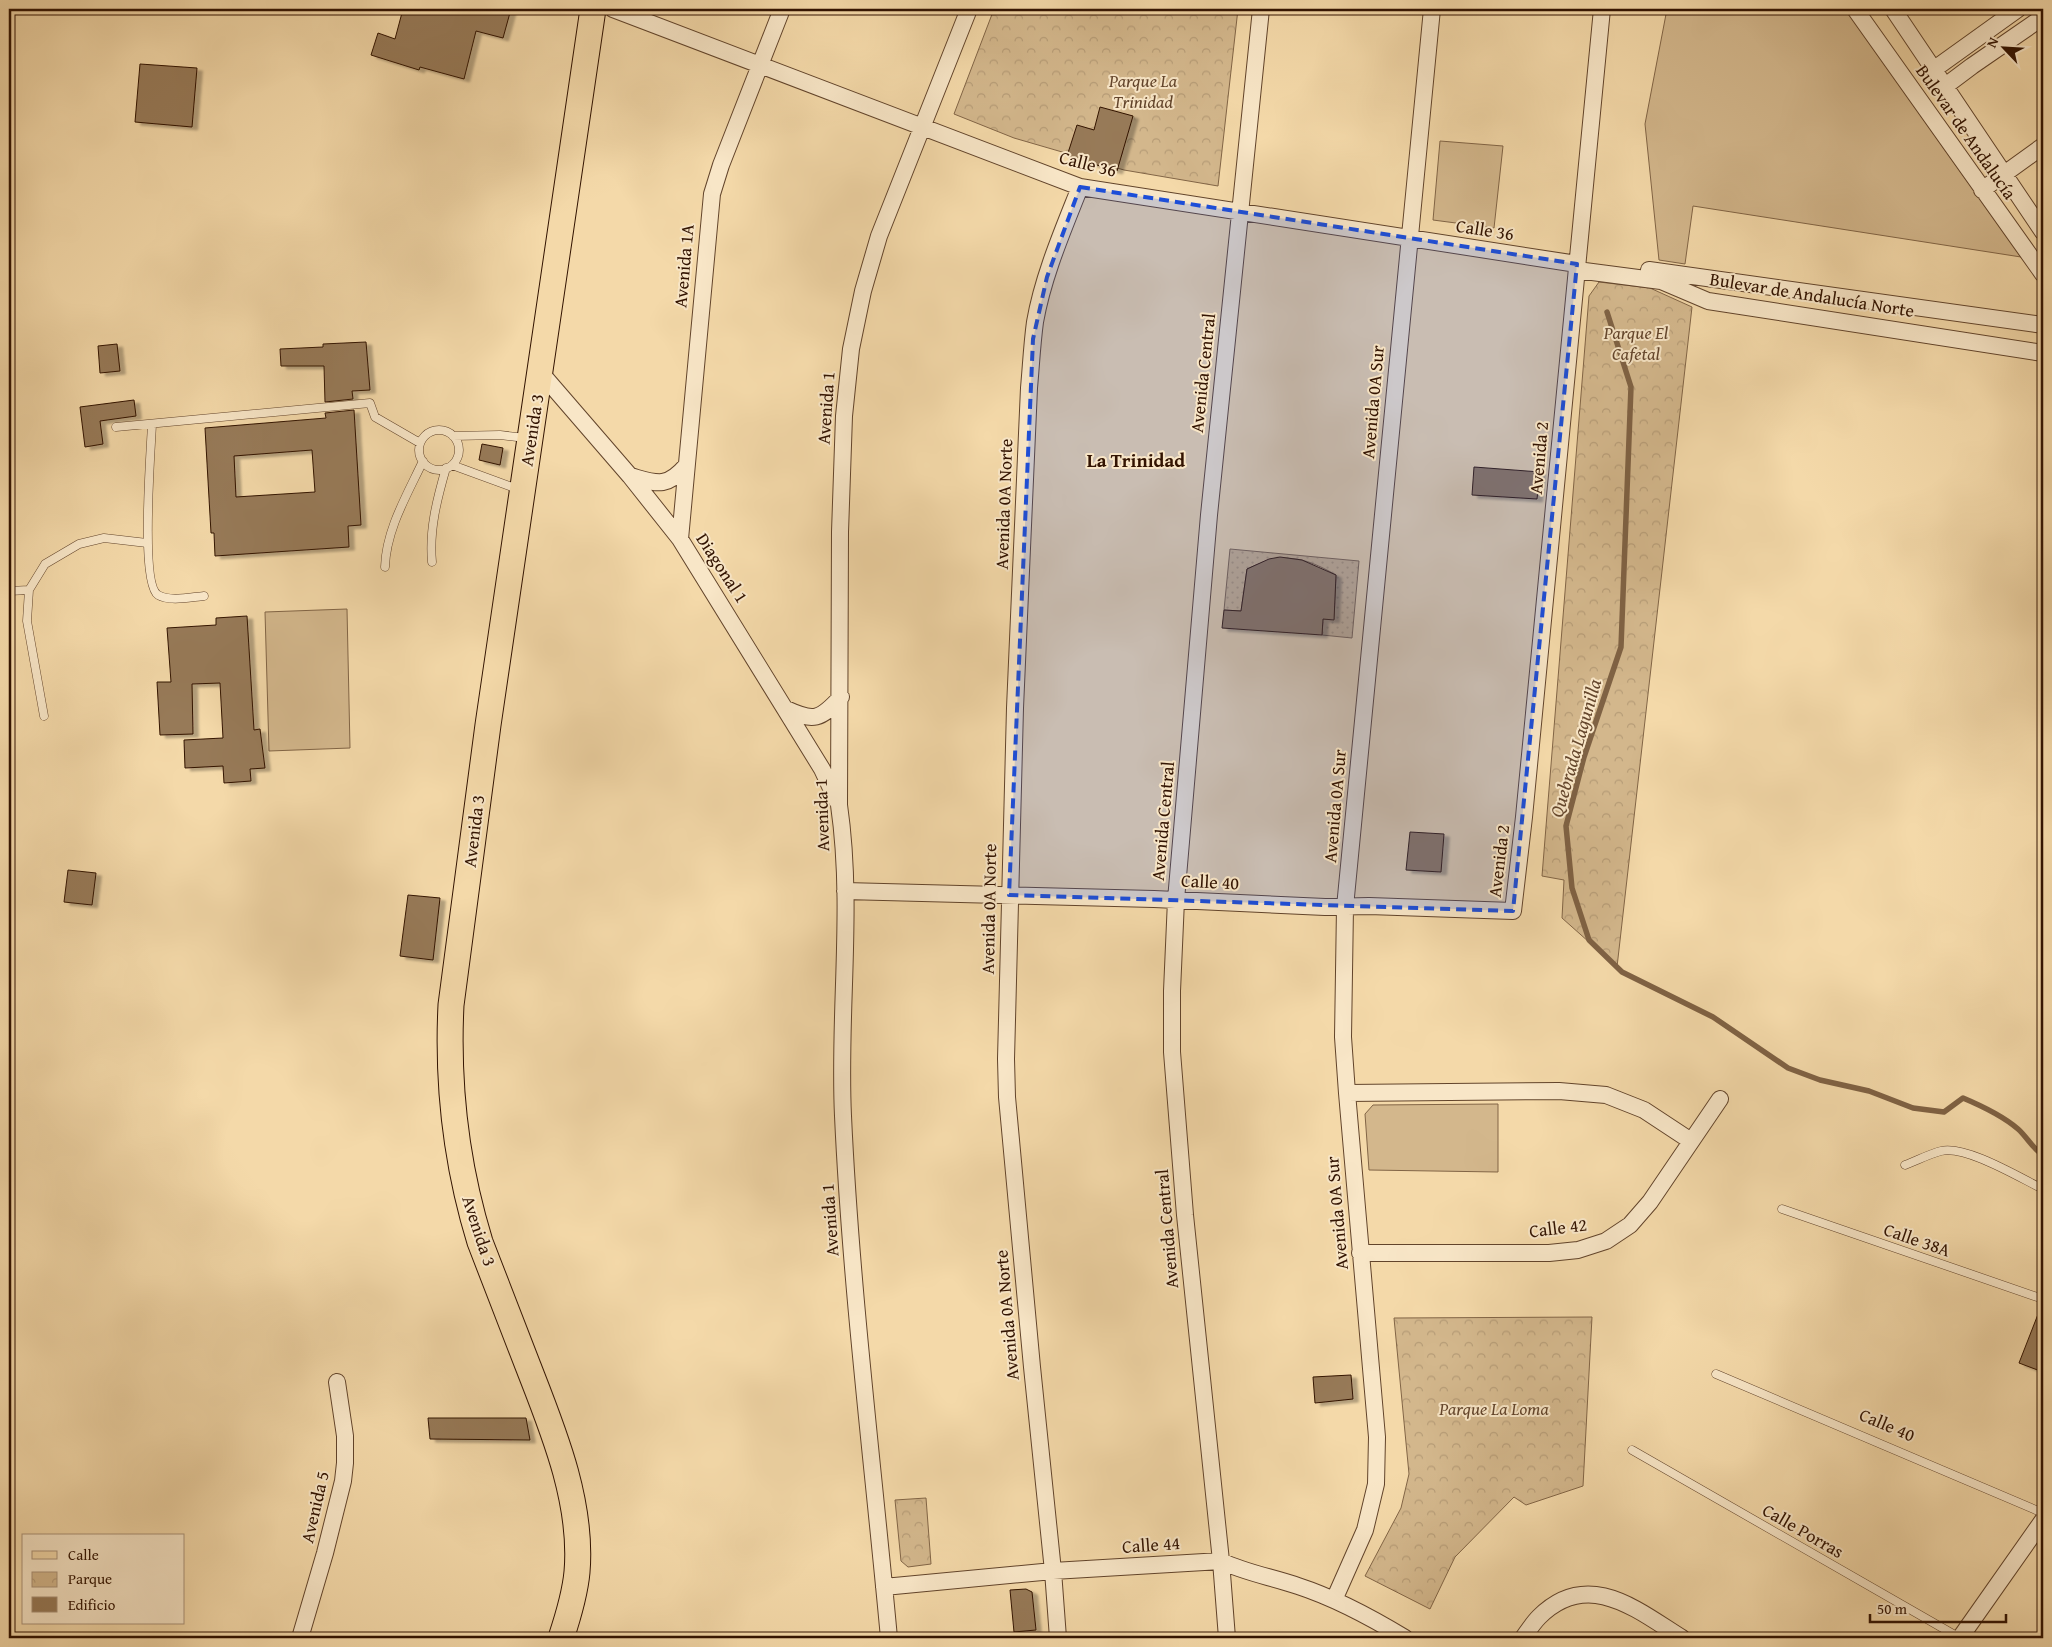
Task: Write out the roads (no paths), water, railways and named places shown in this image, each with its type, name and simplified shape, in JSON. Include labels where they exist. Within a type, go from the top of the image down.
[{"type":"main road","name":"Avenida 3","points":[[561,1638],[572,1599],[577,1571],[577,1542],[570,1491],[552,1428],[480,1242],[471,1211],[455,1134],[449,1054],[451,1005],[488,725],[593,9]]},
{"type":"street","name":"Calle 36","points":[[613,9],[1080,187],[1577,264]]},
{"type":"street","name":"Avenida 1A","points":[[680,539],[712,194],[721,165],[782,9]]},
{"type":"street","name":"Avenida 1","points":[[889,1638],[855,1286],[843,1113],[845,891],[843,830],[839,805],[840,532],[844,416],[848,364],[861,298],[879,236],[969,9]]},
{"type":"street","name":"Avenida Central","points":[[1227,1638],[1221,1561],[1185,1215],[1172,1052],[1172,991],[1176,900],[1209,515],[1261,9]]},
{"type":"street","name":"Avenida 0A Sur","points":[[1334,1600],[1365,1530],[1376,1484],[1378,1437],[1360,1253],[1343,1036],[1345,907],[1408,238],[1432,9]]},
{"type":"street","name":"Avenida 2","points":[[1513,911],[1524,817],[1602,9]]},
{"type":"street","name":"Bulevar de Andalucía","points":[[1857,9],[1982,190],[2043,274]]},
{"type":"street","name":"Bulevar de Andalucía","points":[[1893,9],[2043,232]]},
{"type":"street","points":[[1933,70],[2018,9],[2037,22],[1944,87]]},
{"type":"street","points":[[1982,190],[2043,146]]},
{"type":"street","name":"Avenida 0A Norte","points":[[1058,1638],[1007,1097],[1006,1059],[1009,895],[1028,397],[1033,339],[1038,309],[1047,277],[1080,187]]},
{"type":"street","name":"Bulevar de Andalucía Norte","points":[[1577,264],[2043,325]]},
{"type":"street","name":"Bulevar de Andalucía Norte","points":[[1577,264],[1661,281],[1708,301],[2043,353]]},
{"type":"street","name":"Diagonal 1","points":[[541,373],[630,476],[680,539],[822,769],[839,805]]},
{"type":"street","points":[[630,476],[650,482],[666,482],[673,479],[686,466]]},
{"type":"street","points":[[786,709],[808,718],[816,718],[823,715],[840,697]]},
{"type":"street","name":"Calle 40","points":[[845,891],[1513,911]]},
{"type":"street","points":[[1347,1093],[1559,1091],[1606,1095],[1644,1110],[1691,1142]]},
{"type":"street","name":"Calle 42","points":[[1360,1253],[1549,1253],[1578,1250],[1606,1241],[1630,1225],[1645,1208],[1720,1099]]},
{"type":"street","name":"Avenida 5","points":[[300,1638],[328,1544],[343,1481],[345,1436],[336,1382]]},
{"type":"street","points":[[1960,1638],[2043,1520]]},
{"type":"street","name":"Calle 44","points":[[884,1587],[1053,1571],[1221,1561],[1241,1570],[1298,1586],[1334,1600],[1405,1638]]},
{"type":"street","points":[[1523,1638],[1538,1618],[1561,1600],[1577,1595],[1598,1594],[1616,1599],[1682,1638]]},
{"type":"lane","points":[[116,427],[370,403],[375,416],[420,443]]},
{"type":"lane","points":[[152,424],[147,543],[149,578],[152,589],[158,595],[173,598],[204,596]]},
{"type":"lane","points":[[432,562],[431,545],[434,519],[449,467],[456,460],[459,448],[453,436],[448,432],[436,430],[424,436],[420,443],[420,455],[423,461],[433,468],[449,467],[523,490]]},
{"type":"lane","points":[[453,436],[500,435],[530,439]]},
{"type":"lane","points":[[385,568],[386,552],[391,533],[423,461]]},
{"type":"lane","points":[[44,716],[27,621],[29,590],[45,564],[78,544],[104,538],[147,543]]},
{"type":"lane","points":[[9,592],[29,590]]},
{"type":"lane","points":[[1905,1165],[1941,1151],[1957,1151],[1987,1161],[2043,1189]]},
{"type":"lane","name":"Calle 38A","points":[[1782,1209],[2043,1299]]},
{"type":"lane","name":"Calle 40","points":[[1716,1374],[2043,1513]]},
{"type":"lane","name":"Calle Porras","points":[[1632,1450],[1960,1638]]},
{"type":"waterway","name":"Quebrada Lagunilla","points":[[1607,312],[1631,387],[1621,647],[1584,757],[1566,826],[1572,888],[1589,940],[1622,972],[1713,1017],[1788,1068],[1820,1080],[1869,1091],[1913,1108],[1944,1112],[1963,1098],[1978,1104],[2012,1124],[2043,1155]]},
{"type":"district","name":"La Trinidad","points":[[1136,460]]},
{"type":"park label","name":"Parque La Trinidad","points":[[1143,91]]},
{"type":"park label","name":"Parque El Cafetal","points":[[1636,343]]},
{"type":"park label","name":"Parque La Loma","points":[[1494,1409]]}]
